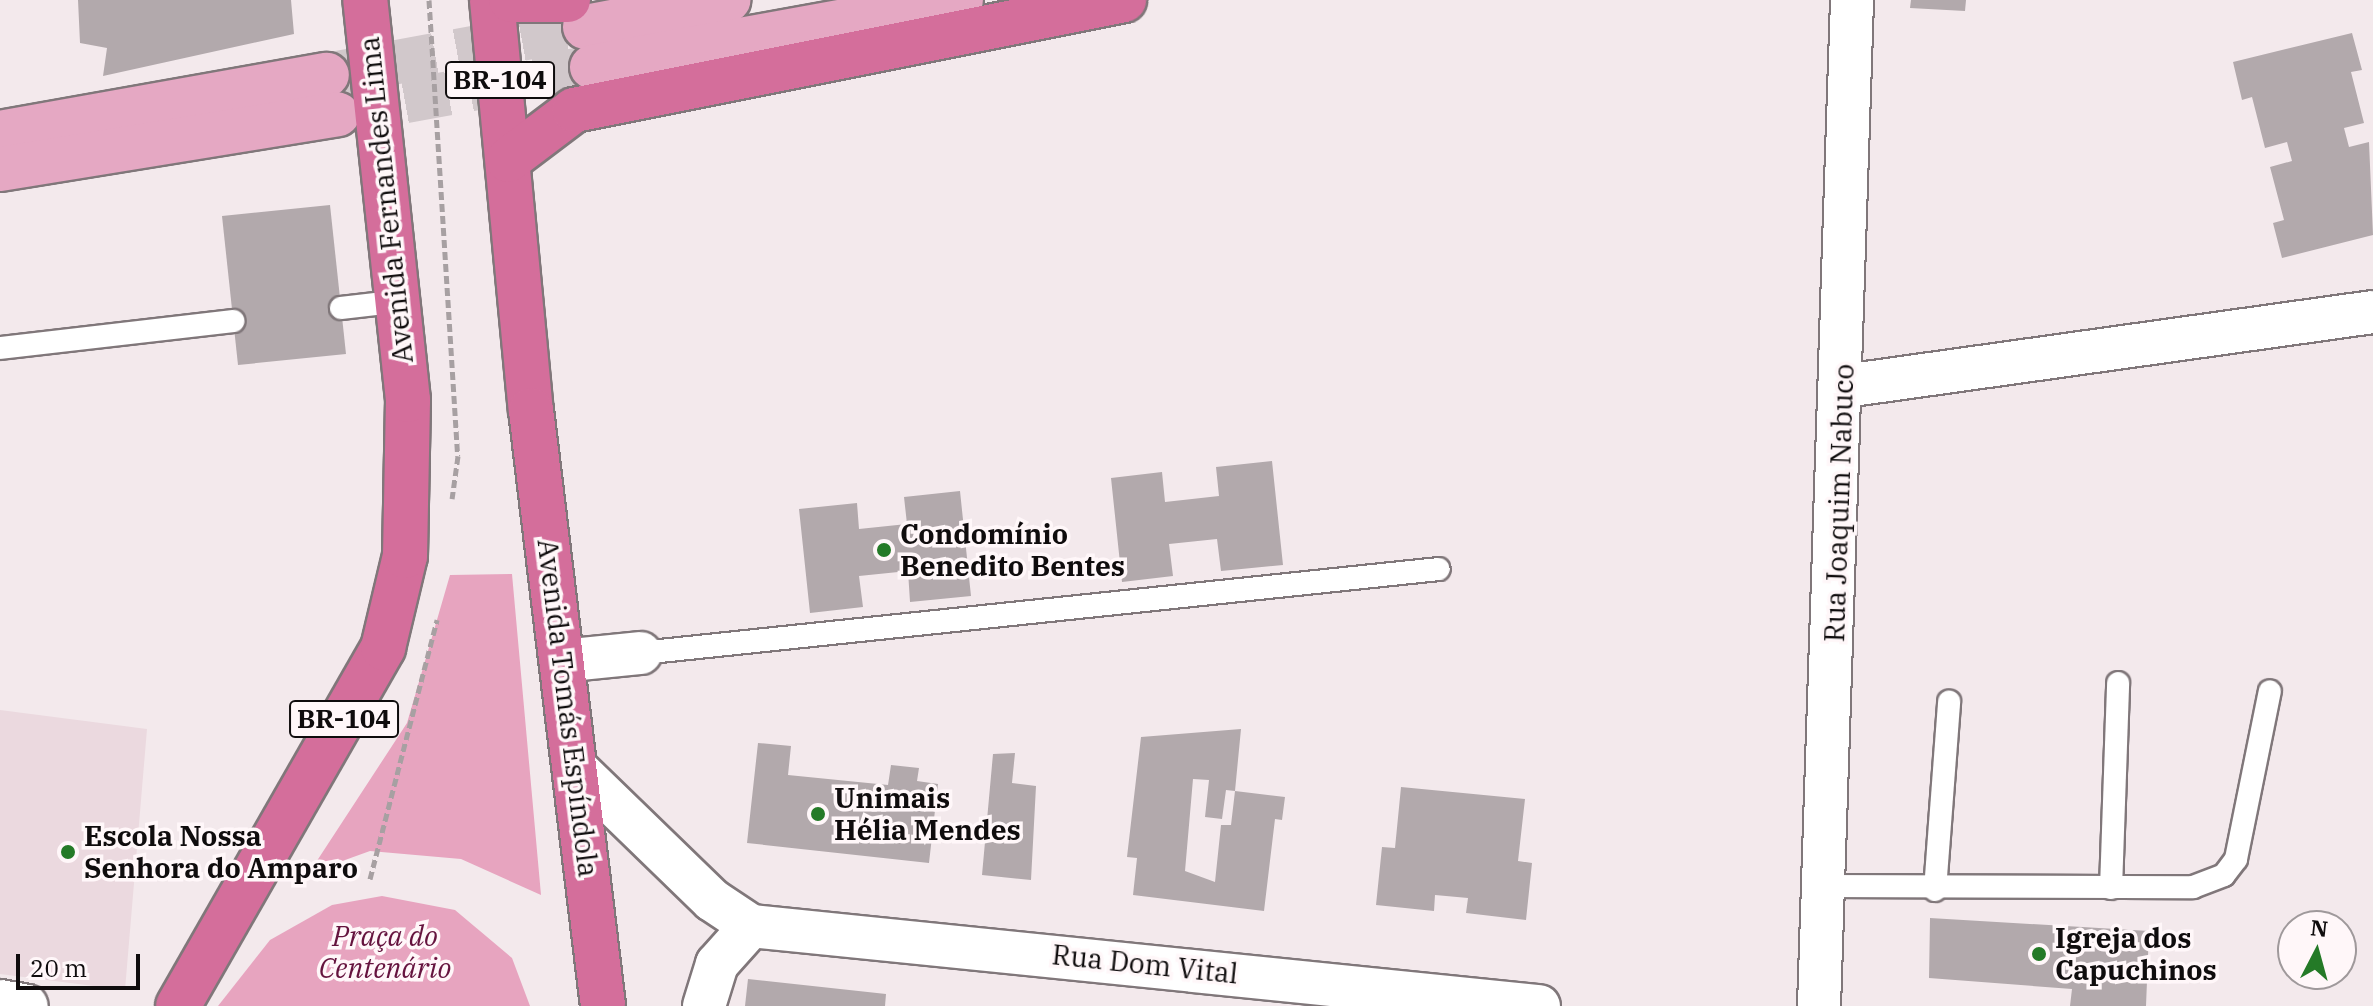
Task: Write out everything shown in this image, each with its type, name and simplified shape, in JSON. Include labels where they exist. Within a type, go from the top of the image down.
[{"type":"highway","name":"Avenida Fernandes Lima","points":[[178,1006],[383,648],[405,556],[408,400],[393,302],[365,0]]},
{"type":"highway","name":"BR-104","points":[[492,0],[508,160]]},
{"type":"highway","points":[[511,0],[582,31]]},
{"type":"highway","points":[[508,160],[574,110],[1124,0]]},
{"type":"highway","name":"Avenida Tomás Espíndola","points":[[508,160],[531,410],[561,661],[580,772],[603,1006]]},
{"type":"main road","points":[[582,31],[728,0]]},
{"type":"main road","points":[[582,31],[961,0]]},
{"type":"main road","points":[[0,133],[332,94],[0,169]]},
{"type":"street","name":"Rua Joaquim Nabuco","points":[[1819,1006],[1845,386],[1852,0]]},
{"type":"street","points":[[1845,386],[2373,312]]},
{"type":"street","points":[[561,661],[641,653]]},
{"type":"street","name":"Rua Dom Vital","points":[[580,772],[712,900],[751,926],[1539,1006]]},
{"type":"street","points":[[704,1006],[717,964],[751,926]]},
{"type":"street","points":[[0,1001],[27,1006]]},
{"type":"lane","points":[[341,308],[393,302]]},
{"type":"lane","points":[[0,348],[233,321]]},
{"type":"lane","points":[[641,653],[1439,569]]},
{"type":"lane","points":[[2111,888],[2118,683]]},
{"type":"lane","points":[[1824,886],[1935,890],[2193,887],[2230,867],[2270,691]]},
{"type":"lane","points":[[1935,890],[1949,702]]},
{"type":"shaded area","name":"Escola Nossa Senhora do Amparo","points":[[0,710],[147,729],[125,990],[0,974]]},
{"type":"green space","points":[[512,574],[541,895],[461,859],[370,851],[309,873],[407,723],[450,575]]},
{"type":"green space","name":"Praça do Centenário","points":[[382,896],[455,910],[512,958],[530,1006],[218,1006],[270,940],[332,905]]},
{"type":"building","points":[[78,0],[291,0],[294,34],[103,76],[107,48],[80,43]]},
{"type":"building","points":[[1911,0],[1966,0],[1965,11],[1910,8]]},
{"type":"building","points":[[2352,33],[2362,70],[2351,72],[2364,123],[2344,128],[2349,147],[2369,142],[2373,235],[2282,258],[2273,223],[2284,220],[2270,167],[2292,161],[2287,142],[2265,148],[2252,97],[2242,100],[2233,62]]},
{"type":"building","points":[[330,205],[346,354],[238,365],[222,216]]},
{"type":"building","name":"Condomínio Benedito Bentes","points":[[1272,461],[1283,565],[1221,571],[1217,539],[1169,544],[1173,576],[1122,582],[1111,478],[1162,472],[1165,502],[1219,496],[1216,467]]},
{"type":"building","name":"Condomínio Benedito Bentes","points":[[960,491],[971,596],[910,602],[908,571],[859,576],[863,607],[810,613],[799,509],[857,503],[859,529],[907,524],[904,497]]},
{"type":"building","points":[[1241,729],[1235,791],[1285,797],[1282,820],[1275,819],[1264,911],[1133,895],[1137,858],[1127,857],[1141,737]],"holes":[[[1193,779],[1209,780],[1205,817],[1222,819],[1226,790],[1235,791],[1231,825],[1221,825],[1215,882],[1185,871]]]},
{"type":"building","name":"Unimais Hélia Mendes","points":[[758,743],[791,746],[788,775],[888,785],[891,765],[919,768],[917,781],[938,784],[929,863],[747,843]]},
{"type":"building","points":[[1015,753],[1012,783],[1036,786],[1031,880],[982,875],[993,754]]},
{"type":"building","points":[[1401,787],[1525,799],[1518,861],[1532,863],[1526,920],[1466,913],[1468,898],[1435,895],[1434,911],[1376,905],[1382,847],[1395,848]]},
{"type":"building","name":"Igreja dos Capuchinos","points":[[1930,918],[2149,931],[2146,1006],[2070,1006],[2072,989],[1929,978]]},
{"type":"building","points":[[748,979],[886,994],[885,1006],[745,1006]]},
{"type":"tunnel","points":[[327,75],[585,27]]},
{"type":"tunnel","points":[[340,113],[592,67]]},
{"type":"place","name":"Condomínio Benedito Bentes","points":[[884,550]]},
{"type":"place","name":"Unimais Hélia Mendes","points":[[818,814]]},
{"type":"place","name":"Escola Nossa Senhora do Amparo","points":[[68,852]]},
{"type":"place","name":"Igreja dos Capuchinos","points":[[2039,954]]}]
